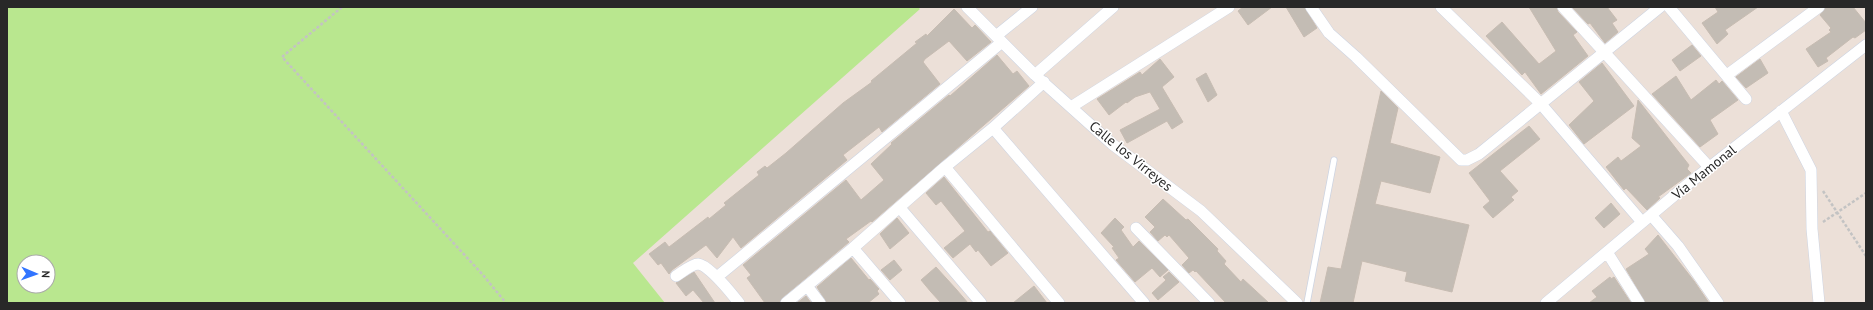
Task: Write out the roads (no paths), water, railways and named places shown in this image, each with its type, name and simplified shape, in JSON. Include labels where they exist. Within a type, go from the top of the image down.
[{"type":"street","name":"Calle los Virreyes","points":[[967,7],[1035,74],[1112,144],[1201,211],[1297,303]]},
{"type":"street","points":[[717,277],[999,39],[1032,7]]},
{"type":"street","points":[[1035,74],[1112,7]]},
{"type":"street","points":[[1311,7],[1329,33],[1356,56],[1461,160],[1467,160],[1479,154],[1660,7]]},
{"type":"street","points":[[1442,7],[1540,104],[1642,222]]},
{"type":"street","points":[[1563,7],[1605,51],[1709,168]]},
{"type":"street","points":[[1669,7],[1746,99]]},
{"type":"street","points":[[1726,75],[1818,7]]},
{"type":"street","points":[[1071,107],[1223,8]]},
{"type":"street","name":"Vía Mamonal","points":[[1546,303],[1642,222],[1866,45]]},
{"type":"street","points":[[786,303],[900,208],[945,167],[993,128],[1044,82]]},
{"type":"street","points":[[1781,111],[1811,170],[1812,229],[1819,303]]},
{"type":"street","points":[[993,128],[1144,303]]},
{"type":"street","points":[[945,167],[1059,303]]},
{"type":"street","points":[[900,208],[981,303]]},
{"type":"street","points":[[1651,215],[1678,246],[1718,303]]},
{"type":"street","points":[[1136,228],[1209,303]]},
{"type":"street","points":[[853,248],[900,303]]},
{"type":"street","points":[[1606,252],[1639,303]]},
{"type":"street","points":[[676,276],[697,264],[717,277],[739,303]]},
{"type":"street","points":[[807,286],[820,303]]},
{"type":"lane","points":[[1307,303],[1334,160]]}]
